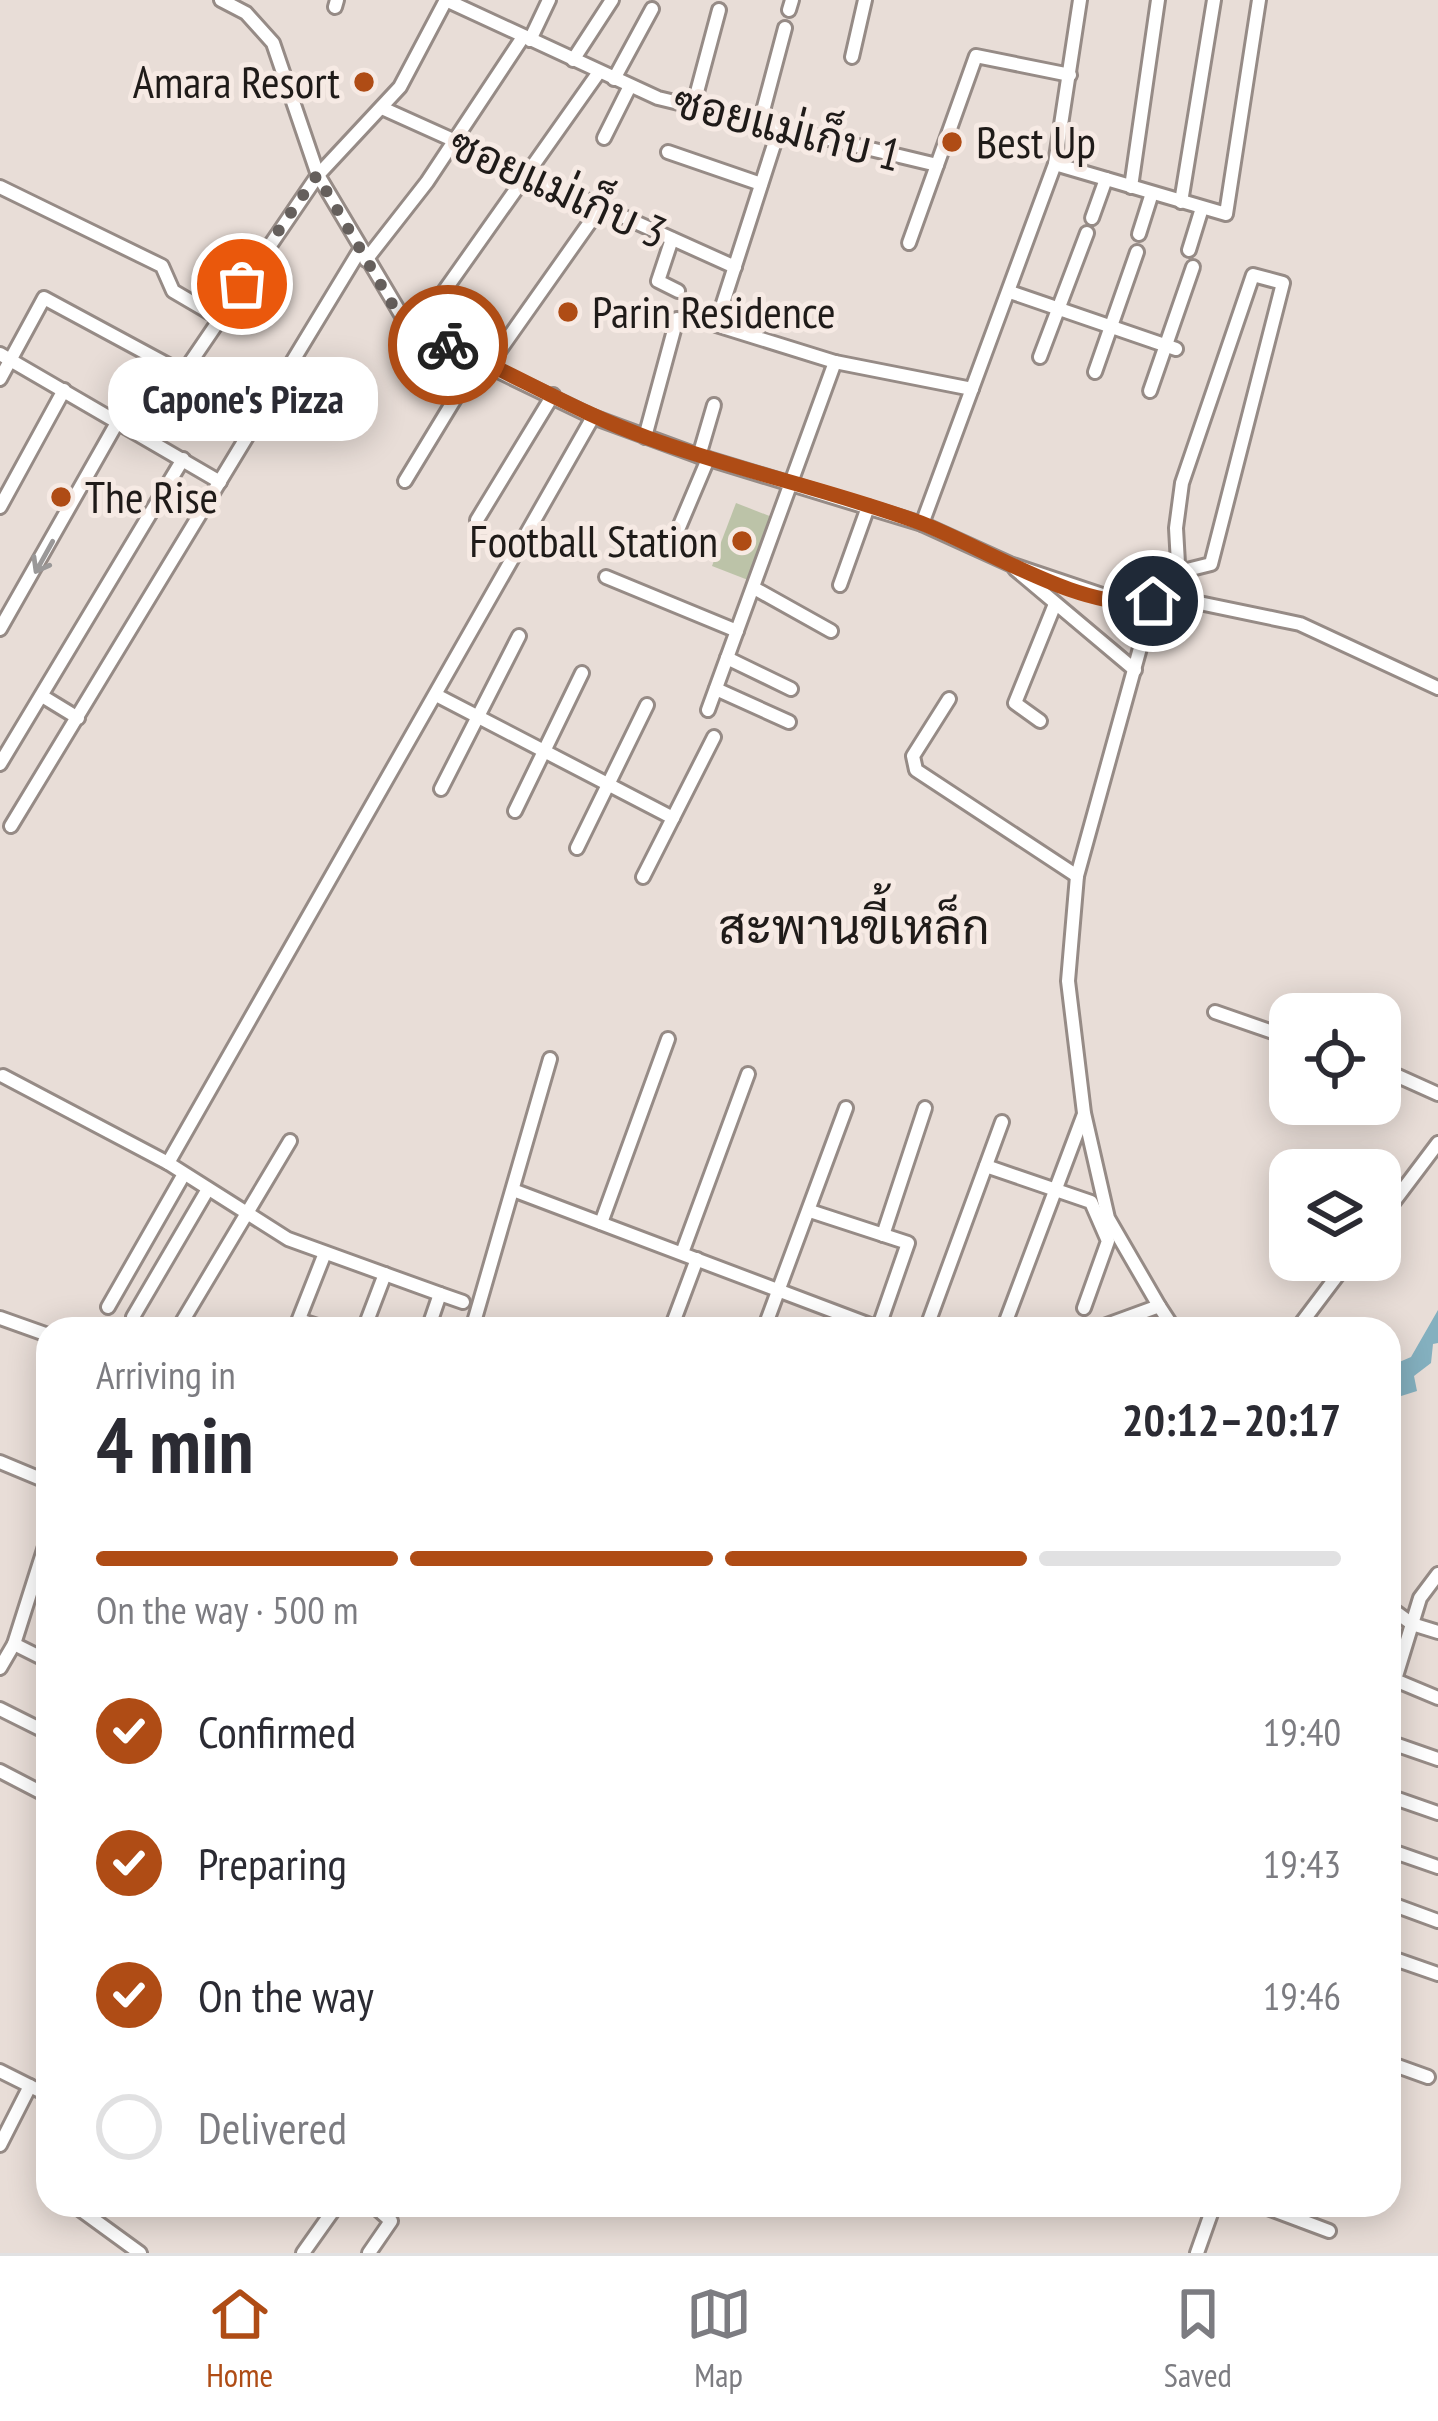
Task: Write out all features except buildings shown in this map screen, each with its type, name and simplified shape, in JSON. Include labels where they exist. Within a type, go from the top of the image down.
[{"type":"street","points":[[221,0],[246,13],[273,43],[317,175],[402,321],[416,331],[593,417],[703,458],[922,524],[1010,564],[1132,605],[1180,599],[1316,629],[1438,688]]},
{"type":"street","points":[[141,435],[317,175],[382,108],[413,67],[446,0]]},
{"type":"street","name":"ซอยแม่เก็บ 1","points":[[446,0],[630,86],[693,107],[938,165],[976,56],[1070,75]]},
{"type":"street","points":[[10,826],[363,255],[454,141],[549,0]]},
{"type":"street","points":[[573,60],[612,0]]},
{"type":"street","points":[[852,57],[865,0]]},
{"type":"street","points":[[922,524],[1055,164],[1080,0]]},
{"type":"street","points":[[1131,187],[1158,0]]},
{"type":"street","points":[[1181,202],[1214,0]]},
{"type":"street","points":[[1055,164],[1226,214],[1259,0]]},
{"type":"street","points":[[614,79],[652,9]]},
{"type":"street","points":[[693,107],[719,10]]},
{"type":"street","points":[[760,122],[785,28]]},
{"type":"street","points":[[416,331],[599,72]]},
{"type":"street","points":[[604,137],[630,86]]},
{"type":"street","name":"ซอยแม่เก็บ 3","points":[[382,108],[735,267]]},
{"type":"street","points":[[780,127],[716,325],[836,362],[972,389]]},
{"type":"street","points":[[668,152],[761,184]]},
{"type":"street","points":[[909,243],[938,165]]},
{"type":"street","points":[[1092,218],[1106,179]]},
{"type":"street","points":[[0,187],[162,266],[173,291],[219,318]]},
{"type":"street","points":[[1139,234],[1153,193]]},
{"type":"street","points":[[405,481],[484,361],[600,208]]},
{"type":"street","points":[[1189,250],[1202,208]]},
{"type":"street","points":[[1040,357],[1087,233]]},
{"type":"street","points":[[672,239],[658,281],[678,291]]},
{"type":"street","points":[[1095,372],[1137,252]]},
{"type":"street","points":[[1150,391],[1170,347],[1193,267]]},
{"type":"street","points":[[1179,572],[1210,564],[1283,283],[1253,274],[1182,483],[1176,528],[1180,599]]},
{"type":"street","points":[[1010,292],[1170,347]]},
{"type":"street","points":[[0,379],[5,356],[44,298],[183,373]]},
{"type":"street","points":[[646,437],[677,319]]},
{"type":"street","points":[[5,356],[220,482]]},
{"type":"street","points":[[708,710],[836,362]]},
{"type":"street","points":[[0,507],[64,389]]},
{"type":"street","points":[[477,520],[553,395]]},
{"type":"street","points":[[672,544],[703,458],[714,405]]},
{"type":"street","points":[[168,1162],[438,696],[593,417]]},
{"type":"street","points":[[3,620],[118,422]]},
{"type":"street","points":[[0,764],[183,459]]},
{"type":"street","points":[[840,585],[868,507]]},
{"type":"street","points":[[1010,564],[1135,670]]},
{"type":"street","points":[[606,577],[737,632]]},
{"type":"street","points":[[754,588],[831,631]]},
{"type":"street","points":[[1153,601],[1077,876],[1068,982],[1084,1113],[1108,1218],[1166,1317]]},
{"type":"street","points":[[1040,721],[1015,703],[1055,604]]},
{"type":"street","points":[[441,789],[519,636]]},
{"type":"street","points":[[728,658],[791,689]]},
{"type":"street","points":[[515,811],[583,673]]},
{"type":"street","points":[[716,689],[789,722]]},
{"type":"street","points":[[42,696],[78,718]]},
{"type":"street","points":[[438,696],[673,818]]},
{"type":"street","points":[[949,699],[913,756],[916,770],[1077,876]]},
{"type":"street","points":[[577,848],[647,705]]},
{"type":"street","points":[[643,877],[714,736]]},
{"type":"street","points":[[1215,1012],[1269,1031]]},
{"type":"street","points":[[601,1223],[668,1039]]},
{"type":"street","points":[[476,1317],[550,1059]]},
{"type":"street","points":[[682,1253],[748,1074]]},
{"type":"street","points":[[1401,1077],[1438,1094]]},
{"type":"street","points":[[1,1080],[168,1162],[288,1239],[463,1302]]},
{"type":"street","points":[[769,1317],[846,1108]]},
{"type":"street","points":[[883,1234],[926,1108]]},
{"type":"street","points":[[1007,1317],[1084,1113]]},
{"type":"street","points":[[930,1317],[1002,1121]]},
{"type":"street","points":[[185,1317],[290,1141]]},
{"type":"street","points":[[1401,1192],[1438,1144]]},
{"type":"street","points":[[986,1166],[1091,1202],[1108,1241],[1084,1308]]},
{"type":"street","points":[[108,1306],[184,1174]]},
{"type":"street","points":[[134,1317],[208,1189]]},
{"type":"street","points":[[513,1190],[850,1317]]},
{"type":"street","points":[[810,1211],[908,1243],[882,1317]]},
{"type":"street","points":[[300,1317],[325,1253]]},
{"type":"street","points":[[675,1317],[697,1259]]},
{"type":"street","points":[[369,1317],[385,1274]]},
{"type":"street","points":[[1306,1317],[1333,1281]]},
{"type":"street","points":[[432,1317],[440,1294]]},
{"type":"street","points":[[1129,1317],[1159,1306]]},
{"type":"street","points":[[0,1318],[36,1331]]},
{"type":"street","points":[[0,1462],[36,1477]]},
{"type":"street","points":[[1401,1660],[1420,1598],[1438,1574]]},
{"type":"street","points":[[0,1668],[14,1644],[36,1575]]},
{"type":"street","points":[[1401,1616],[1438,1632]]},
{"type":"street","points":[[14,1644],[36,1655]]},
{"type":"street","points":[[1401,1683],[1438,1699]]},
{"type":"street","points":[[0,1709],[36,1727]]},
{"type":"street","points":[[1401,1746],[1438,1759]]},
{"type":"street","points":[[0,1771],[36,1790]]},
{"type":"street","points":[[1401,1800],[1438,1813]]},
{"type":"street","points":[[1401,1854],[1438,1868]]},
{"type":"street","points":[[1401,1907],[1438,1921]]},
{"type":"street","points":[[1401,1961],[1438,1974]]},
{"type":"street","points":[[1401,2067],[1429,2077]]},
{"type":"street","points":[[0,2072],[36,2089]]},
{"type":"street","points":[[0,2144],[30,2086]]},
{"type":"street","points":[[90,2217],[140,2253]]},
{"type":"street","points":[[303,2253],[328,2217]]},
{"type":"street","points":[[369,2253],[391,2221],[386,2217]]},
{"type":"street","points":[[1197,2253],[1210,2217]]},
{"type":"street","points":[[1292,2217],[1329,2231]]},
{"type":"green space","name":"Football Station","points":[[736,503],[772,517],[748,580],[712,566]]},
{"type":"water","points":[[1438,1310],[1438,1343],[1433,1344],[1431,1363],[1414,1376],[1417,1391],[1401,1396],[1401,1361],[1411,1357]]},
{"type":"way so far","points":[[242,284],[317,175],[405,325],[448,345]]},
{"type":"place","name":"Amara Resort","points":[[364,82]]},
{"type":"place","name":"Best Up","points":[[952,142]]},
{"type":"place","name":"Capone's Pizza","points":[[242,284]]},
{"type":"place","name":"Parin Residence","points":[[568,312]]},
{"type":"place","name":"The Rise","points":[[61,497]]},
{"type":"place","name":"Football Station","points":[[742,541]]},
{"type":"district","name":"สะพานขี้เหล็ก","points":[[854,927]]},
{"type":"route","points":[[448,345],[593,417],[646,437],[922,524],[1010,564],[1094,594],[1132,605],[1153,601]]}]
